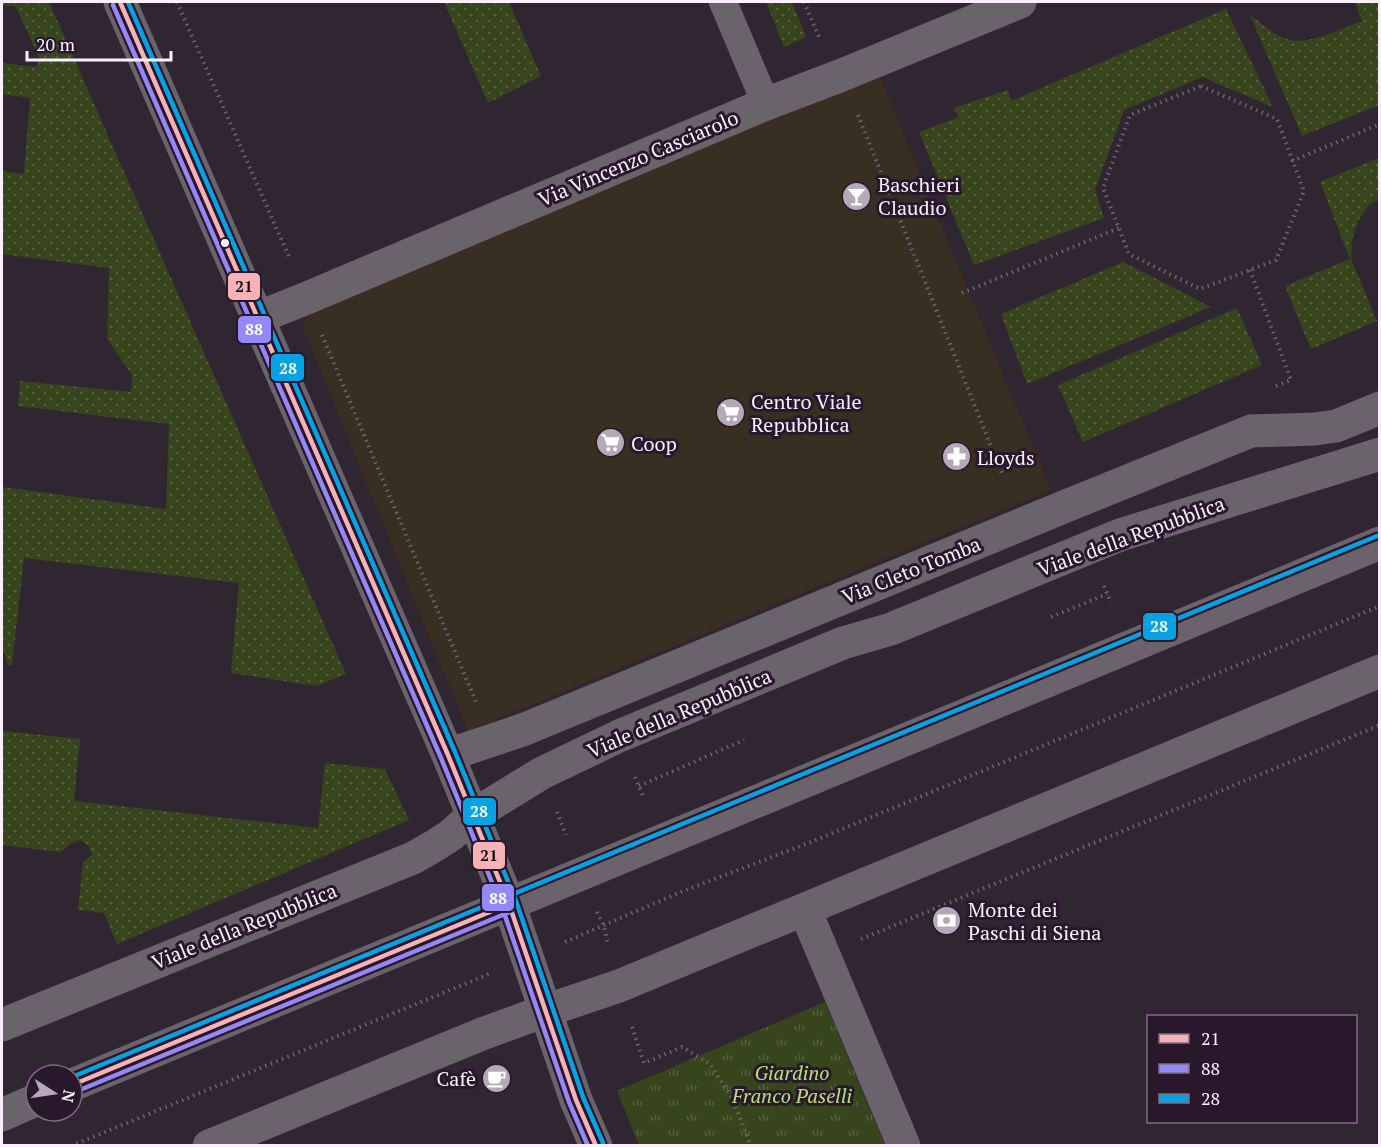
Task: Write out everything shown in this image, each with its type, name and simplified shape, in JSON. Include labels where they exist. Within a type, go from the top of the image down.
[{"type":"street","points":[[120,2],[448,755],[509,904],[576,1100],[596,1146]]},
{"type":"street","name":"Via Vincenzo Casciarolo","points":[[257,318],[766,104],[1020,2]]},
{"type":"street","name":"Via Cleto Tomba","points":[[448,755],[525,729],[1251,431],[1336,426],[1380,408]]},
{"type":"street","name":"Viale della Repubblica","points":[[2,1025],[413,858],[451,835],[472,816],[542,773],[619,736],[843,643],[891,629],[1120,535],[1380,454]]},
{"type":"street","points":[[84,1080],[1380,543]]},
{"type":"street","points":[[209,1146],[482,1034],[619,986],[1380,671]]},
{"type":"street","points":[[805,910],[904,1146]]},
{"type":"street","points":[[2,1114],[24,1105]]},
{"type":"lane","points":[[723,2],[766,104]]},
{"type":"path","points":[[177,2],[306,298],[481,712]]},
{"type":"path","points":[[842,75],[1003,476]]},
{"type":"path","points":[[1201,86],[1277,119],[1304,191],[1276,260],[1200,289],[1129,254],[1119,228],[1103,188],[1130,115],[1201,86]]},
{"type":"path","points":[[1292,160],[1380,124]]},
{"type":"path","points":[[962,293],[1119,228]]},
{"type":"path","points":[[1250,270],[1291,380],[1249,395],[1251,431]]},
{"type":"path","points":[[1102,582],[1111,603]]},
{"type":"path","points":[[1051,617],[1107,594]]},
{"type":"path","points":[[576,937],[1380,606]]},
{"type":"path","points":[[855,942],[1380,725]]},
{"type":"path","points":[[639,786],[744,740]]},
{"type":"path","points":[[635,777],[644,798]]},
{"type":"path","points":[[604,926],[619,986],[644,1063],[681,1047],[710,1064],[732,1098],[751,1146]]},
{"type":"path","points":[[71,1146],[480,978]]},
{"type":"shaded area","name":"Centro Viale Repubblica","points":[[868,49],[1051,490],[468,731],[303,328],[318,275]]},
{"type":"green space","points":[[2,2],[49,2],[346,674],[316,686],[231,673],[239,583],[24,558],[12,665],[8,665],[2,647],[2,487],[166,509],[169,424],[18,406],[20,381],[131,392],[132,375],[107,339],[109,268],[2,254],[2,171],[24,174],[30,98],[2,94],[2,63],[36,67],[40,60],[16,7],[2,5]]},
{"type":"green space","points":[[444,2],[509,2],[541,76],[488,103]]},
{"type":"green space","points":[[766,2],[792,2],[806,37],[784,47]]},
{"type":"green space","points":[[1355,2],[1379,2],[1379,105],[1302,136],[1250,15],[1279,36],[1298,41],[1326,35],[1362,21]]},
{"type":"green space","points":[[1226,9],[1273,107],[1202,77],[1124,110],[1095,190],[1104,218],[974,265],[919,132],[959,117],[953,108],[1008,90],[1011,101]]},
{"type":"green space","points":[[1379,158],[1379,199],[1370,204],[1358,221],[1352,240],[1351,259],[1377,321],[1311,349],[1285,286],[1350,259],[1320,182]]},
{"type":"green space","points":[[1123,262],[1211,307],[1027,384],[1001,314]]},
{"type":"green space","points":[[1237,308],[1262,365],[1083,442],[1058,385]]},
{"type":"green space","points":[[2,731],[80,739],[74,801],[318,828],[325,763],[385,769],[409,820],[117,944],[104,913],[78,910],[83,862],[92,855],[89,846],[80,840],[70,844],[61,852],[2,845]]},
{"type":"green space","name":"Giardino Franco Paselli","points":[[825,1002],[885,1145],[639,1145],[617,1091]]},
{"type":"transit line","name":"21","points":[[120,2],[448,755],[509,904],[576,1100],[596,1146]]},
{"type":"transit line","name":"28","points":[[128,2],[455,752],[516,901],[583,1097],[603,1143]]},
{"type":"transit line","name":"88","points":[[113,5],[441,758],[502,907],[569,1102],[588,1146]]},
{"type":"transit line","name":"28","points":[[84,1072],[1377,536]]},
{"type":"transit line","name":"21","points":[[84,1080],[509,904]]},
{"type":"transit line","name":"88","points":[[84,1088],[512,911]]},
{"type":"place","name":"Baschieri Claudio","points":[[857,196]]},
{"type":"place","name":"Centro Viale Repubblica","points":[[730,413]]},
{"type":"place","name":"Coop","points":[[610,443]]},
{"type":"place","name":"Lloyds","points":[[956,457]]},
{"type":"place","name":"Monte dei Paschi di Siena","points":[[947,920]]},
{"type":"place","name":"Cafè","points":[[497,1078]]}]
